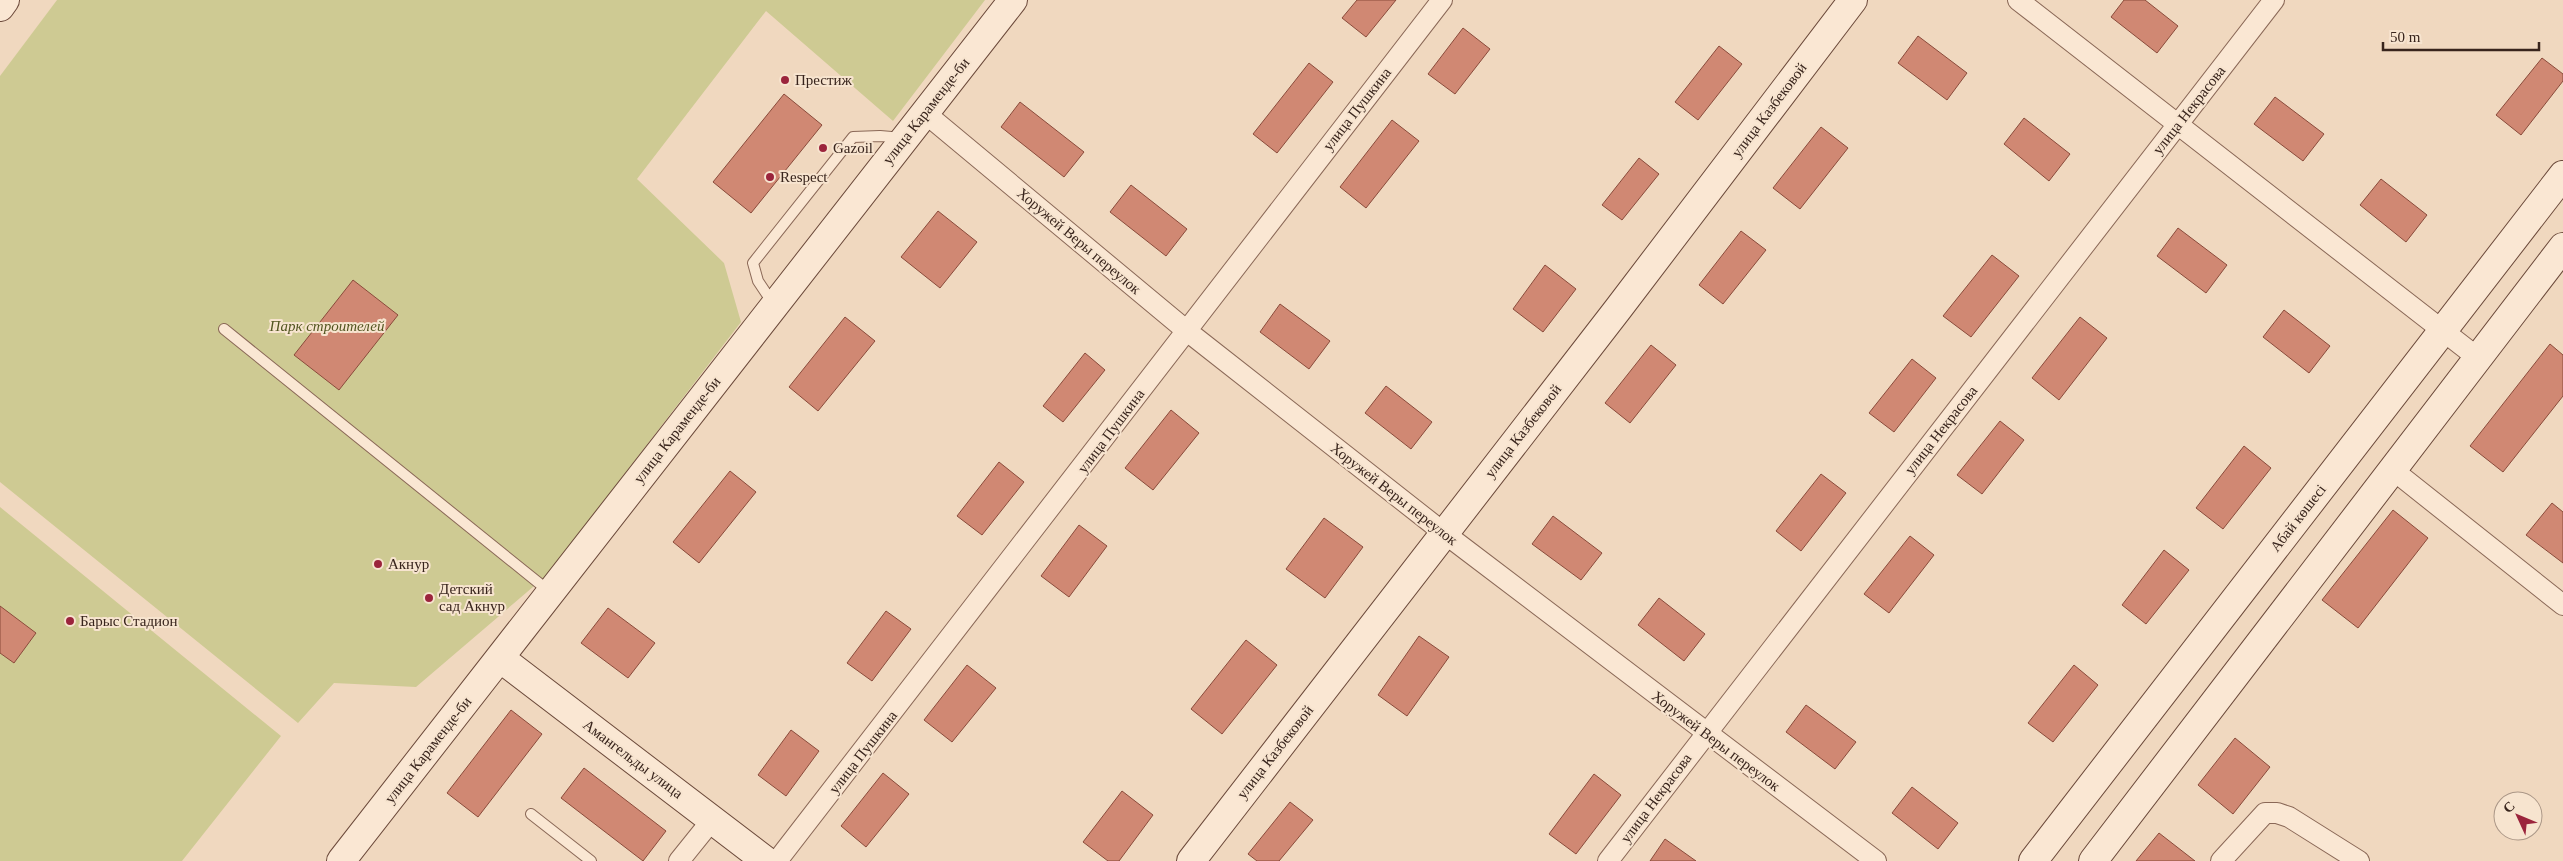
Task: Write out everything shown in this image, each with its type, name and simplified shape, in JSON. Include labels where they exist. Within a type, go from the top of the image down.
[{"type":"street","points":[[0,7],[5,0]]},
{"type":"street","name":"улица Караменде-би","points":[[341,861],[1013,0]]},
{"type":"street","name":"улица Пушкина","points":[[778,861],[1442,0]]},
{"type":"street","name":"улица Казбековой","points":[[1191,861],[1853,0]]},
{"type":"street","points":[[2018,0],[2478,358]]},
{"type":"street","name":"улица Некрасова","points":[[1608,861],[2274,0]]},
{"type":"street","name":"Хоружей Веры переулок","points":[[925,113],[1187,331],[1444,533],[1705,734],[1876,861]]},
{"type":"street","name":"Абай көшесі","points":[[2033,861],[2563,175]]},
{"type":"street","points":[[2094,861],[2563,247]]},
{"type":"street","points":[[2392,470],[2563,605]]},
{"type":"street","name":"Амангельды улица","points":[[500,658],[766,861]]},
{"type":"street","points":[[2220,861],[2265,813],[2277,813],[2289,817],[2359,861]]},
{"type":"street","points":[[679,861],[712,820]]},
{"type":"lane","points":[[774,306],[758,281],[753,263],[853,137],[880,136],[905,139]]},
{"type":"lane","points":[[224,329],[550,593]]},
{"type":"lane","points":[[531,814],[591,861]]},
{"type":"green space","name":"Парк строителей","points":[[57,0],[985,0],[893,121],[766,11],[637,179],[724,263],[741,322],[547,575],[416,687],[334,683],[298,723],[0,482],[0,76]]},
{"type":"green space","name":"Барыс Стадион","points":[[0,507],[281,736],[182,861],[0,861]]},
{"type":"building","points":[[1357,0],[1396,0],[1366,37],[1342,18]]},
{"type":"building","points":[[2124,0],[2145,0],[2178,26],[2157,53],[2111,17]]},
{"type":"building","points":[[1463,28],[1490,49],[1455,94],[1428,74]]},
{"type":"building","points":[[1918,36],[1967,73],[1947,100],[1898,63]]},
{"type":"building","points":[[1719,46],[1742,64],[1698,120],[1675,102]]},
{"type":"building","points":[[2542,58],[2563,74],[2563,81],[2521,135],[2496,115]]},
{"type":"building","points":[[1309,63],[1333,82],[1277,153],[1253,134]]},
{"type":"building","points":[[784,94],[822,125],[751,213],[713,182]]},
{"type":"building","points":[[2275,97],[2324,134],[2303,161],[2254,124]]},
{"type":"building","points":[[1020,102],[1084,152],[1064,177],[1001,127]]},
{"type":"building","points":[[2024,118],[2070,154],[2049,181],[2004,144]]},
{"type":"building","points":[[1392,120],[1419,141],[1366,208],[1340,187]]},
{"type":"building","points":[[1821,127],[1848,148],[1800,209],[1773,188]]},
{"type":"building","points":[[1639,158],[1659,174],[1622,220],[1602,205]]},
{"type":"building","points":[[2381,179],[2427,215],[2406,242],[2360,205]]},
{"type":"building","points":[[1131,185],[1187,229],[1166,256],[1110,212]]},
{"type":"building","points":[[938,211],[977,242],[940,288],[901,257]]},
{"type":"building","points":[[2178,228],[2227,265],[2206,293],[2157,256]]},
{"type":"building","points":[[1741,231],[1766,250],[1723,304],[1699,285]]},
{"type":"building","points":[[1992,255],[2019,276],[1971,337],[1943,316]]},
{"type":"building","points":[[1545,265],[1576,289],[1543,332],[1513,309]]},
{"type":"building","points":[[353,280],[398,315],[339,390],[294,355]]},
{"type":"building","points":[[1280,304],[1330,341],[1309,369],[1260,332]]},
{"type":"building","points":[[2284,310],[2330,346],[2309,373],[2263,337]]},
{"type":"building","points":[[845,317],[875,341],[818,411],[789,387]]},
{"type":"building","points":[[2080,317],[2107,338],[2059,400],[2032,378]]},
{"type":"building","points":[[2550,344],[2563,355],[2563,396],[2503,472],[2470,446]]},
{"type":"building","points":[[1651,345],[1676,365],[1630,423],[1605,403]]},
{"type":"building","points":[[1085,353],[1105,370],[1063,422],[1043,406]]},
{"type":"building","points":[[1912,359],[1936,378],[1894,432],[1869,413]]},
{"type":"building","points":[[1386,386],[1432,422],[1411,449],[1365,413]]},
{"type":"building","points":[[1171,410],[1199,433],[1153,490],[1125,468]]},
{"type":"building","points":[[2000,421],[2024,440],[1982,494],[1957,475]]},
{"type":"building","points":[[2244,446],[2271,468],[2223,529],[2196,508]]},
{"type":"building","points":[[999,462],[1024,482],[982,535],[957,516]]},
{"type":"building","points":[[730,471],[756,492],[699,563],[673,542]]},
{"type":"building","points":[[1821,474],[1846,493],[1801,551],[1776,531]]},
{"type":"building","points":[[2552,503],[2563,512],[2563,563],[2526,535]]},
{"type":"building","points":[[2393,510],[2428,538],[2358,628],[2322,600]]},
{"type":"building","points":[[1553,516],[1602,553],[1581,580],[1532,544]]},
{"type":"building","points":[[1324,518],[1363,547],[1325,598],[1286,569]]},
{"type":"building","points":[[1079,525],[1107,546],[1069,597],[1041,576]]},
{"type":"building","points":[[1910,536],[1934,555],[1889,613],[1864,594]]},
{"type":"building","points":[[2164,550],[2189,570],[2146,624],[2122,605]]},
{"type":"building","points":[[1659,598],[1705,634],[1684,661],[1638,625]]},
{"type":"building","points":[[0,606],[36,633],[14,663],[0,653]]},
{"type":"building","points":[[608,608],[655,643],[628,678],[581,643]]},
{"type":"building","points":[[886,611],[911,629],[872,681],[847,663]]},
{"type":"building","points":[[1419,636],[1449,657],[1407,716],[1378,695]]},
{"type":"building","points":[[1246,640],[1277,665],[1222,734],[1191,709]]},
{"type":"building","points":[[967,665],[996,688],[952,742],[924,720]]},
{"type":"building","points":[[2074,665],[2098,685],[2053,742],[2028,723]]},
{"type":"building","points":[[1806,705],[1856,742],[1835,769],[1786,732]]},
{"type":"building","points":[[511,710],[542,734],[478,817],[447,793]]},
{"type":"building","points":[[791,730],[819,751],[786,796],[758,775]]},
{"type":"building","points":[[2235,738],[2270,767],[2233,814],[2198,785]]},
{"type":"building","points":[[584,768],[666,831],[643,861],[561,798]]},
{"type":"building","points":[[883,773],[909,794],[866,847],[841,826]]},
{"type":"building","points":[[1594,774],[1621,795],[1576,854],[1549,834]]},
{"type":"building","points":[[1912,787],[1958,823],[1938,849],[1892,813]]},
{"type":"building","points":[[1122,791],[1153,815],[1119,861],[1108,861],[1083,842]]},
{"type":"building","points":[[1290,802],[1313,820],[1279,861],[1257,861],[1248,854]]},
{"type":"building","points":[[2159,833],[2195,861],[2136,861]]},
{"type":"building","points":[[1665,839],[1696,861],[1650,861]]},
{"type":"place","name":"Престиж","points":[[785,80]]},
{"type":"place","name":"Gazoil","points":[[823,148]]},
{"type":"place","name":"Respect","points":[[770,177]]},
{"type":"place","name":"Акнур","points":[[378,564]]},
{"type":"place","name":"Детский сад Акнур","points":[[429,598]]},
{"type":"place","name":"Барыс Стадион","points":[[70,621]]}]
